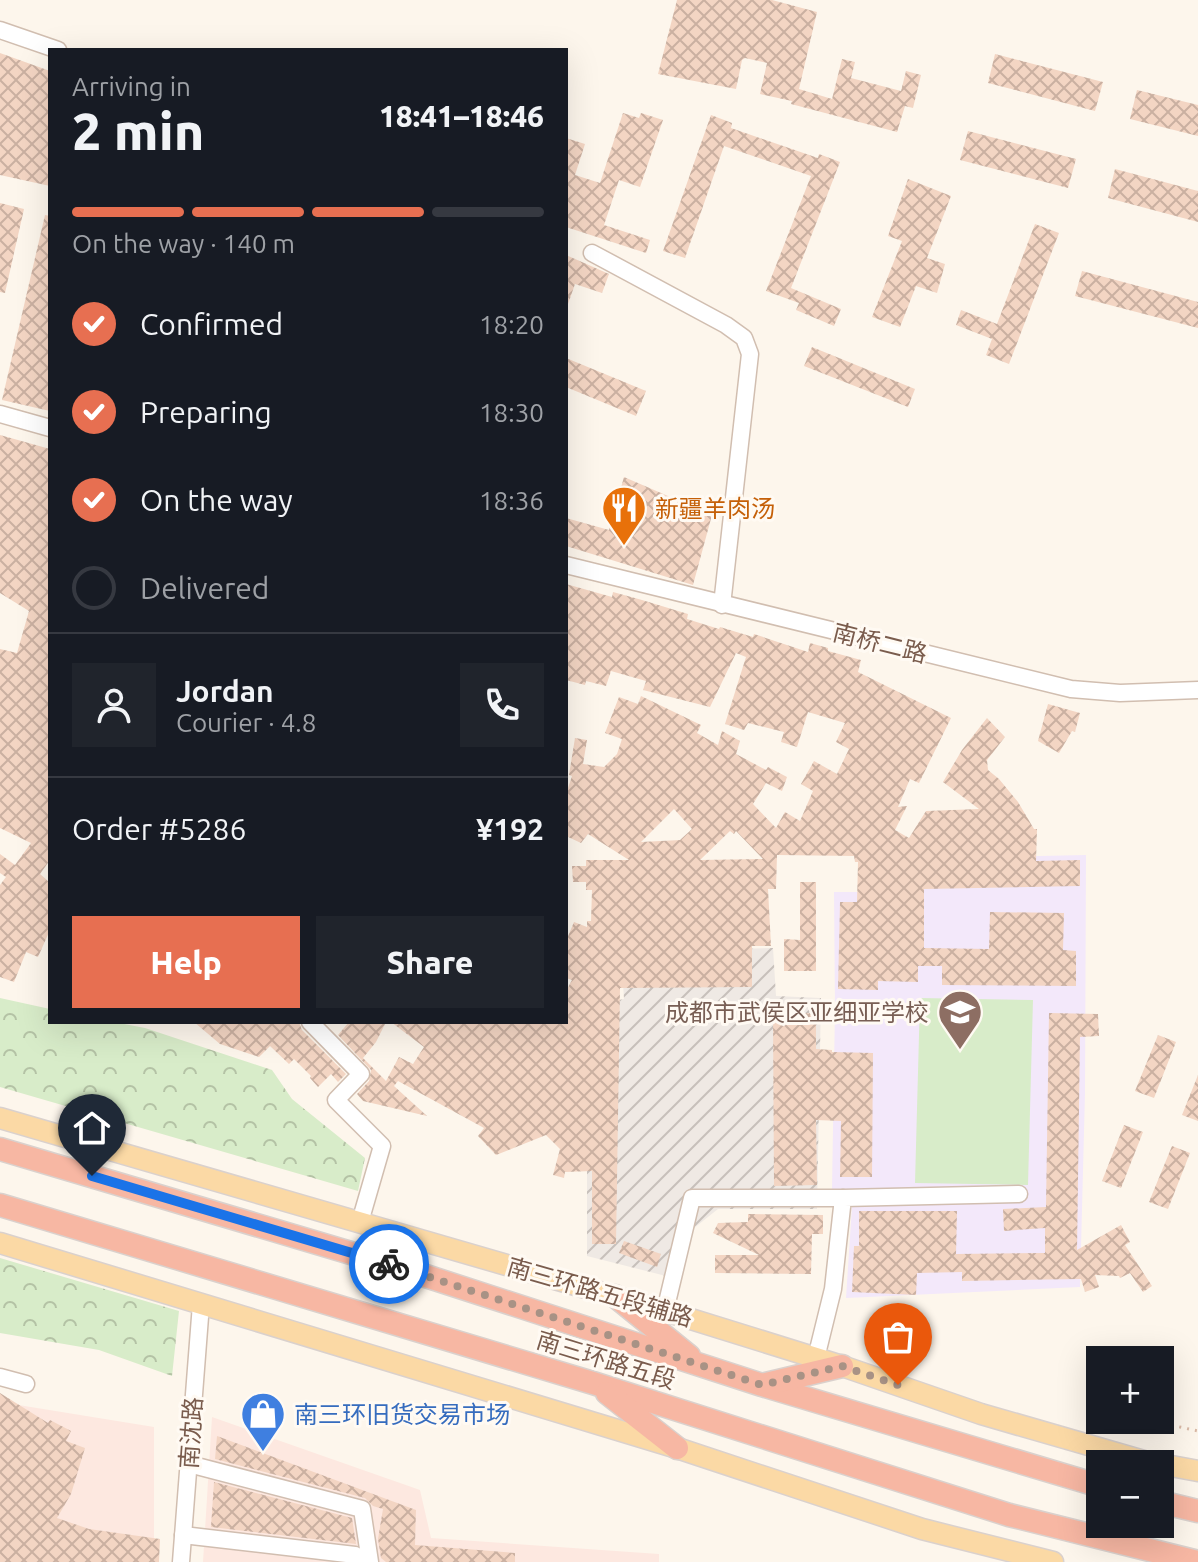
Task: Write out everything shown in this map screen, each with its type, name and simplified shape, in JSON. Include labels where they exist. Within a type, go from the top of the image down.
[{"type":"highway","name":"南三环路五段","points":[[0,1149],[398,1267],[762,1385],[1086,1482]]},
{"type":"highway","name":"南三环路五段","points":[[0,1205],[593,1383],[1009,1515],[1198,1562]]},
{"type":"highway","points":[[615,1296],[699,1364]]},
{"type":"highway","points":[[762,1385],[842,1366]]},
{"type":"highway","points":[[593,1383],[677,1448]]},
{"type":"highway","points":[[1174,1505],[1198,1511]]},
{"type":"main road","name":"南三环路五段辅路","points":[[0,1118],[665,1311],[842,1366],[981,1414],[1144,1461],[1198,1471]]},
{"type":"main road","points":[[0,1243],[677,1448],[922,1529],[1053,1562]]},
{"type":"street","points":[[0,30],[52,48]]},
{"type":"street","points":[[592,253],[726,325],[744,338],[750,354],[722,605]]},
{"type":"street","points":[[0,414],[48,427]]},
{"type":"street","name":"南桥二路","points":[[568,566],[1071,689],[1120,693],[1198,690]]},
{"type":"street","points":[[312,1024],[361,1074],[336,1100],[382,1146],[360,1222]]},
{"type":"street","points":[[665,1311],[692,1198],[1019,1194]]},
{"type":"street","points":[[816,1358],[833,1289],[843,1198]]},
{"type":"street","name":"南沈路","points":[[181,1562],[201,1304]]},
{"type":"street","points":[[0,1377],[26,1384]]},
{"type":"street","points":[[189,1464],[362,1509],[368,1562]]},
{"type":"street","points":[[183,1535],[355,1555],[368,1562]]},
{"type":"path","points":[[1174,1426],[1198,1431]]},
{"type":"shaded area","name":"成都市武侯区亚细亚学校","points":[[1086,855],[1080,1287],[846,1298],[853,1191],[832,1189],[834,892],[896,892],[896,859]]},
{"type":"shaded area","points":[[773,948],[776,996],[821,998],[817,1209],[718,1209],[674,1244],[666,1276],[587,1256],[587,1006],[624,999],[621,952]]},
{"type":"shaded area","points":[[0,1402],[154,1427],[154,1562],[0,1562]]},
{"type":"shaded area","name":"南三环旧货交易市场","points":[[212,1417],[420,1490],[431,1538],[659,1554],[659,1562],[203,1562]]},
{"type":"green space","points":[[0,998],[48,1009],[48,1024],[124,1024],[145,1028],[272,1070],[292,1099],[365,1158],[358,1191],[0,1087]]},
{"type":"green space","points":[[920,998],[1033,1000],[1028,1185],[915,1183]]},
{"type":"green space","points":[[0,1258],[179,1311],[172,1376],[99,1350],[0,1333]]},
{"type":"building","points":[[677,0],[772,0],[817,12],[799,89],[832,99],[842,59],[855,62],[851,78],[901,91],[906,71],[921,75],[913,108],[905,106],[897,132],[791,104],[792,101],[760,94],[767,63],[745,58],[736,89],[658,74]]},
{"type":"building","points":[[0,53],[48,70],[48,186],[0,175]]},
{"type":"building","points":[[995,54],[1103,82],[1095,111],[988,83]]},
{"type":"building","points":[[1137,90],[1198,105],[1198,136],[1130,119]]},
{"type":"building","points":[[623,113],[639,118],[641,113],[663,120],[640,187],[619,180],[604,225],[650,240],[646,253],[568,228],[568,139],[585,144],[575,175],[600,183]]},
{"type":"building","points":[[711,115],[732,123],[731,128],[818,158],[819,154],[840,162],[791,288],[841,309],[834,326],[796,310],[799,303],[766,291],[811,176],[724,146],[685,258],[663,251]]},
{"type":"building","points":[[968,131],[1076,159],[1068,188],[960,160]]},
{"type":"building","points":[[1115,169],[1198,191],[1198,222],[1108,198]]},
{"type":"building","points":[[908,179],[951,196],[927,258],[945,264],[937,293],[916,286],[900,327],[872,317],[902,241],[888,236]]},
{"type":"building","points":[[0,203],[24,209],[5,293],[0,292]]},
{"type":"building","points":[[45,215],[48,216],[48,411],[2,400]]},
{"type":"building","points":[[1035,224],[1059,233],[1009,364],[986,355],[992,339],[956,325],[961,310],[997,324]]},
{"type":"building","points":[[568,256],[609,274],[602,293],[575,284],[568,304]]},
{"type":"building","points":[[1082,271],[1198,302],[1198,328],[1075,296]]},
{"type":"building","points":[[812,347],[915,389],[908,407],[804,366]]},
{"type":"building","points":[[568,359],[646,391],[636,416],[568,388]]},
{"type":"building","points":[[0,435],[48,448],[48,863],[40,874],[48,881],[48,934],[38,957],[26,952],[14,982],[0,977],[0,885],[6,877],[0,873],[0,854],[15,865],[31,843],[0,828],[0,649],[17,653],[29,611],[0,593]]},
{"type":"building","points":[[624,477],[712,515],[693,585],[568,547],[568,519],[609,530]]},
{"type":"building","points":[[568,585],[612,597],[613,592],[642,600],[688,614],[687,619],[753,637],[754,634],[808,652],[810,643],[861,660],[858,672],[951,718],[919,783],[910,779],[898,807],[907,806],[895,830],[909,838],[926,811],[979,809],[943,782],[962,750],[987,718],[1005,737],[987,760],[988,770],[999,779],[1037,829],[1036,861],[1080,860],[1080,886],[924,889],[924,948],[989,949],[990,912],[1064,913],[1063,950],[1076,951],[1076,986],[942,985],[942,966],[918,966],[918,982],[878,981],[878,990],[838,989],[840,902],[857,902],[858,862],[855,862],[854,856],[777,855],[776,889],[768,889],[771,946],[752,946],[752,987],[620,988],[616,1244],[592,1244],[592,1171],[565,1172],[564,1178],[553,1175],[560,1149],[546,1135],[496,1155],[478,1136],[484,1128],[398,1081],[394,1086],[427,1116],[363,1101],[357,1094],[369,1081],[371,1070],[338,1035],[347,1024],[385,1024],[363,1058],[386,1081],[399,1057],[413,1064],[424,1047],[394,1024],[568,1024],[568,987],[572,980],[568,979],[568,936],[574,922],[587,927],[587,921],[591,921],[592,890],[586,890],[586,882],[573,882],[572,866],[586,866],[586,860],[629,860],[588,834],[581,843],[568,837],[568,788],[572,776],[569,775],[575,738],[587,740],[583,764],[604,767],[617,754],[622,739],[605,733],[619,697],[638,704],[641,696],[701,725],[697,733],[718,745],[722,731],[740,741],[736,754],[787,777],[782,791],[766,783],[753,804],[776,828],[785,812],[800,821],[813,791],[801,784],[814,761],[837,774],[849,749],[836,742],[845,723],[808,712],[797,747],[781,742],[784,732],[748,723],[744,730],[725,724],[746,657],[736,653],[710,707],[643,690],[646,681],[611,671],[606,686],[586,681],[585,685],[568,681]],"holes":[[[674,809],[692,829],[680,840],[641,842]],[[730,831],[734,834],[736,831],[763,859],[700,860]]]},
{"type":"building","points":[[1048,704],[1080,713],[1075,732],[1072,731],[1059,753],[1038,741]]},
{"type":"building","points":[[800,882],[816,882],[816,971],[784,971],[784,939],[800,940]]},
{"type":"building","points":[[816,1013],[816,1049],[873,1053],[872,1177],[840,1177],[841,1121],[816,1120],[817,1185],[774,1186],[773,1014]]},
{"type":"building","points":[[1049,1013],[1098,1014],[1099,1036],[1080,1037],[1077,1250],[1121,1225],[1130,1242],[1125,1245],[1152,1286],[1143,1292],[1130,1273],[1120,1278],[1095,1275],[1099,1287],[1085,1292],[1081,1279],[962,1281],[962,1272],[917,1273],[916,1295],[852,1292],[854,1246],[859,1246],[859,1211],[957,1211],[956,1254],[1045,1253],[1045,1228],[1004,1231],[1003,1209],[1046,1207]]},
{"type":"building","points":[[196,1024],[300,1024],[302,1030],[346,1074],[338,1082],[331,1074],[318,1087],[294,1059],[289,1064],[270,1046],[259,1057],[220,1044]]},
{"type":"building","points":[[1158,1035],[1176,1042],[1154,1098],[1135,1091]]},
{"type":"building","points":[[1198,1075],[1198,1121],[1182,1115]]},
{"type":"building","points":[[1124,1125],[1143,1132],[1121,1188],[1102,1181]]},
{"type":"building","points":[[1172,1146],[1190,1153],[1168,1209],[1149,1202]]},
{"type":"building","points":[[748,1214],[823,1215],[823,1234],[812,1234],[811,1274],[715,1273],[715,1255],[759,1255],[713,1233],[718,1223],[748,1222]]},
{"type":"building","points":[[624,1241],[661,1254],[657,1267],[619,1253]]},
{"type":"building","points":[[0,1393],[48,1423],[50,1420],[71,1431],[66,1441],[85,1448],[71,1494],[57,1518],[89,1529],[160,1539],[159,1562],[0,1562]]},
{"type":"building","points":[[217,1436],[416,1510],[415,1545],[515,1553],[515,1562],[386,1562],[381,1558],[378,1539],[383,1509],[373,1506],[365,1498],[215,1459]]},
{"type":"building","points":[[214,1482],[352,1518],[356,1544],[211,1527]]},
{"type":"way so far","points":[[389,1264],[762,1385],[842,1366],[898,1385]]},
{"type":"place","name":"新疆羊肉汤","points":[[624,547]]},
{"type":"place","name":"成都市武侯区亚细亚学校","points":[[960,1051]]},
{"type":"place","name":"南三环旧货交易市场","points":[[263,1453]]},
{"type":"route","points":[[92,1176],[389,1264]]}]
